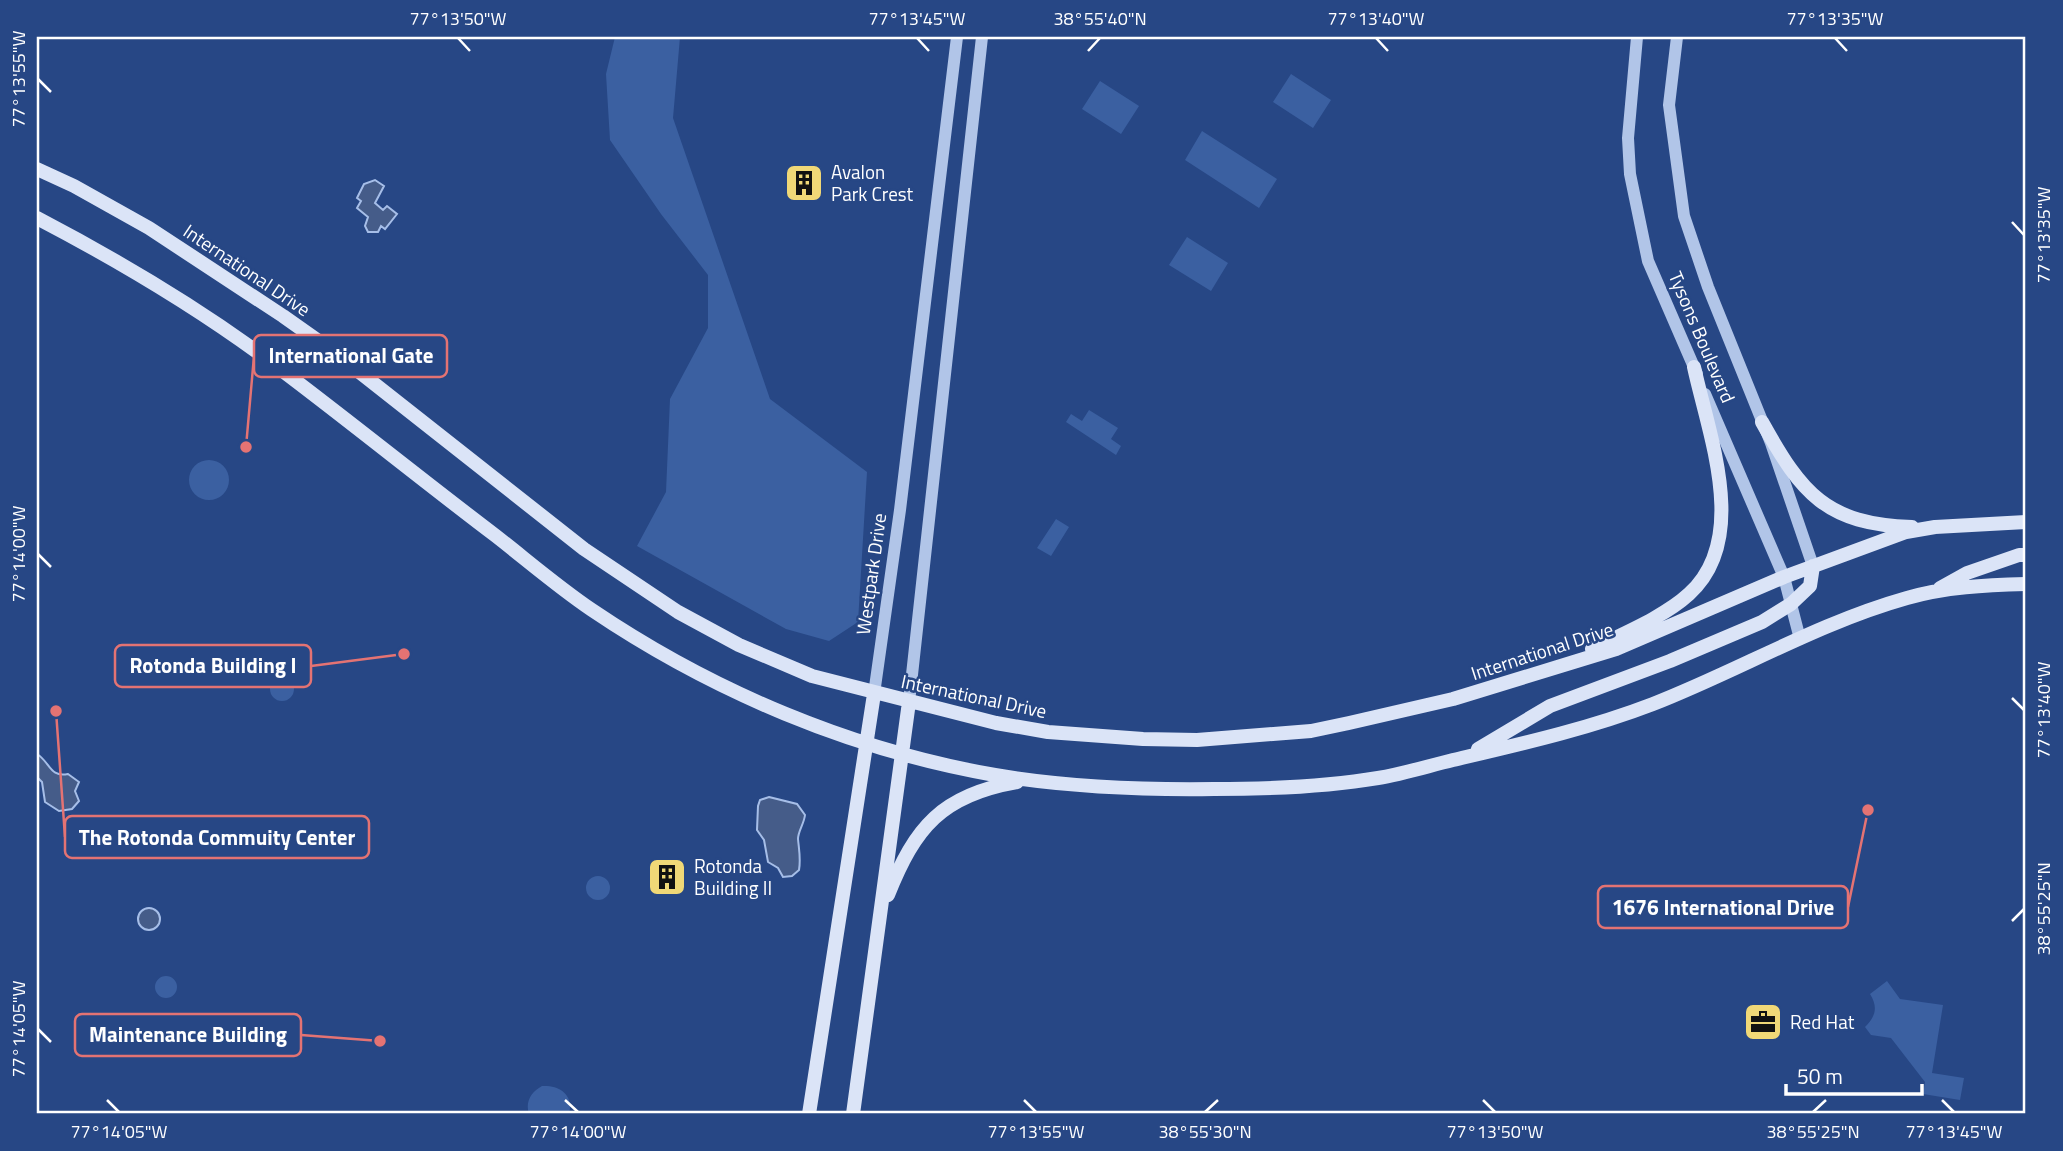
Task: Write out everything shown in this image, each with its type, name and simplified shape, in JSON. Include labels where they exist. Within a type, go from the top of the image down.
[{"type":"main road","name":"International Drive","points":[[37,169],[74,186],[149,228],[283,316],[334,352],[584,550],[644,591],[722,636],[812,676],[954,714],[1048,732],[1197,740],[1311,731],[1349,723],[1453,699],[1616,649],[1784,577],[1906,532],[1935,527],[2026,522]]},
{"type":"main road","points":[[37,218],[162,287],[209,317],[283,370],[584,605],[680,664],[746,697],[865,743],[990,774],[1137,789],[1254,789],[1380,778],[1593,725],[1657,702],[1867,612],[1930,593],[1975,586],[2026,584]]},
{"type":"main road","points":[[1553,669],[1688,596],[1703,580],[1715,556],[1722,530],[1720,482],[1694,367]]},
{"type":"main road","points":[[1762,422],[1797,478],[1822,502],[1839,513],[1870,524],[1935,527]]},
{"type":"main road","points":[[1930,593],[1966,573],[2026,555]]},
{"type":"main road","points":[[1465,757],[1550,706],[1671,661],[1762,622],[1791,604],[1810,586],[1813,566]]},
{"type":"main road","name":"Westpark Drive","points":[[809,1114],[874,694]]},
{"type":"main road","points":[[853,1114],[909,702]]},
{"type":"main road","points":[[880,916],[909,847],[936,815],[975,793],[998,785],[1030,780]]},
{"type":"street","name":"Westpark Drive","points":[[874,694],[900,510],[957,37]]},
{"type":"street","points":[[909,702],[982,37]]},
{"type":"street","name":"Tysons Boulevard","points":[[1637,37],[1628,138],[1630,174],[1648,261],[1784,577],[1800,639]]},
{"type":"street","name":"Tysons Boulevard","points":[[1677,37],[1669,105],[1684,216],[1813,566]]},
{"type":"shaded area","points":[[615,37],[680,37],[673,118],[770,399],[867,472],[858,622],[829,641],[786,629],[637,546],[666,492],[670,399],[708,328],[708,275],[661,214],[610,140],[606,74]]},
{"type":"shaded area","points":[[1291,74],[1331,100],[1313,128],[1273,102]]},
{"type":"shaded area","points":[[1100,81],[1139,106],[1121,134],[1082,109]]},
{"type":"shaded area","points":[[1202,131],[1277,179],[1259,208],[1185,160]]},
{"type":"shaded area","points":[[375,180],[384,186],[375,203],[383,210],[387,206],[397,214],[385,229],[381,226],[378,232],[368,232],[365,226],[368,217],[357,208],[361,201],[357,198],[364,184]]},
{"type":"shaded area","points":[[1187,237],[1228,263],[1211,291],[1169,265]]},
{"type":"shaded area","points":[[1089,410],[1118,428],[1111,439],[1121,446],[1116,455],[1066,422],[1071,414],[1082,421]]},
{"type":"shaded area","points":[[209,460],[217,461],[223,466],[228,472],[228,488],[223,494],[217,499],[209,500],[201,499],[195,494],[190,488],[189,480],[190,472],[195,466],[201,461]]},
{"type":"shaded area","points":[[1056,519],[1069,527],[1051,556],[1037,548]]},
{"type":"shaded area","points":[[282,677],[291,680],[294,689],[291,698],[282,701],[273,698],[270,689],[273,680]]},
{"type":"shaded area","points":[[37,754],[57,774],[68,774],[79,782],[75,791],[79,801],[72,809],[59,811],[45,802],[42,782],[37,777]]},
{"type":"shaded area","points":[[769,797],[797,804],[805,815],[798,836],[799,870],[792,876],[783,877],[778,868],[768,862],[764,840],[757,830],[760,800]]},
{"type":"shaded area","points":[[598,876],[606,880],[610,888],[606,896],[598,900],[590,896],[586,888],[590,880]]},
{"type":"shaded area","points":[[149,908],[157,911],[160,919],[157,927],[149,930],[141,927],[138,919],[141,911]]},
{"type":"shaded area","points":[[166,976],[174,979],[177,987],[174,995],[166,998],[158,995],[155,987],[158,979]]},
{"type":"shaded area","points":[[1887,981],[1900,999],[1943,1005],[1932,1073],[1964,1078],[1960,1100],[1923,1094],[1925,1082],[1891,1038],[1871,1035],[1865,1027],[1875,1011],[1870,994]]},
{"type":"shaded area","points":[[542,1086],[555,1087],[564,1092],[569,1101],[569,1114],[529,1114],[530,1098]]},
{"type":"place","name":"Avalon Park Crest","points":[[804,183]]},
{"type":"place","name":"International Gate","points":[[246,447]]},
{"type":"place","name":"Rotonda Building I","points":[[404,654]]},
{"type":"place","name":"The Rotonda Commuity Center","points":[[56,711]]},
{"type":"place","name":"1676 International Drive","points":[[1868,810]]},
{"type":"place","name":"Rotonda Building II","points":[[667,877]]},
{"type":"place","name":"Red Hat","points":[[1763,1022]]},
{"type":"place","name":"Maintenance Building","points":[[380,1041]]}]
